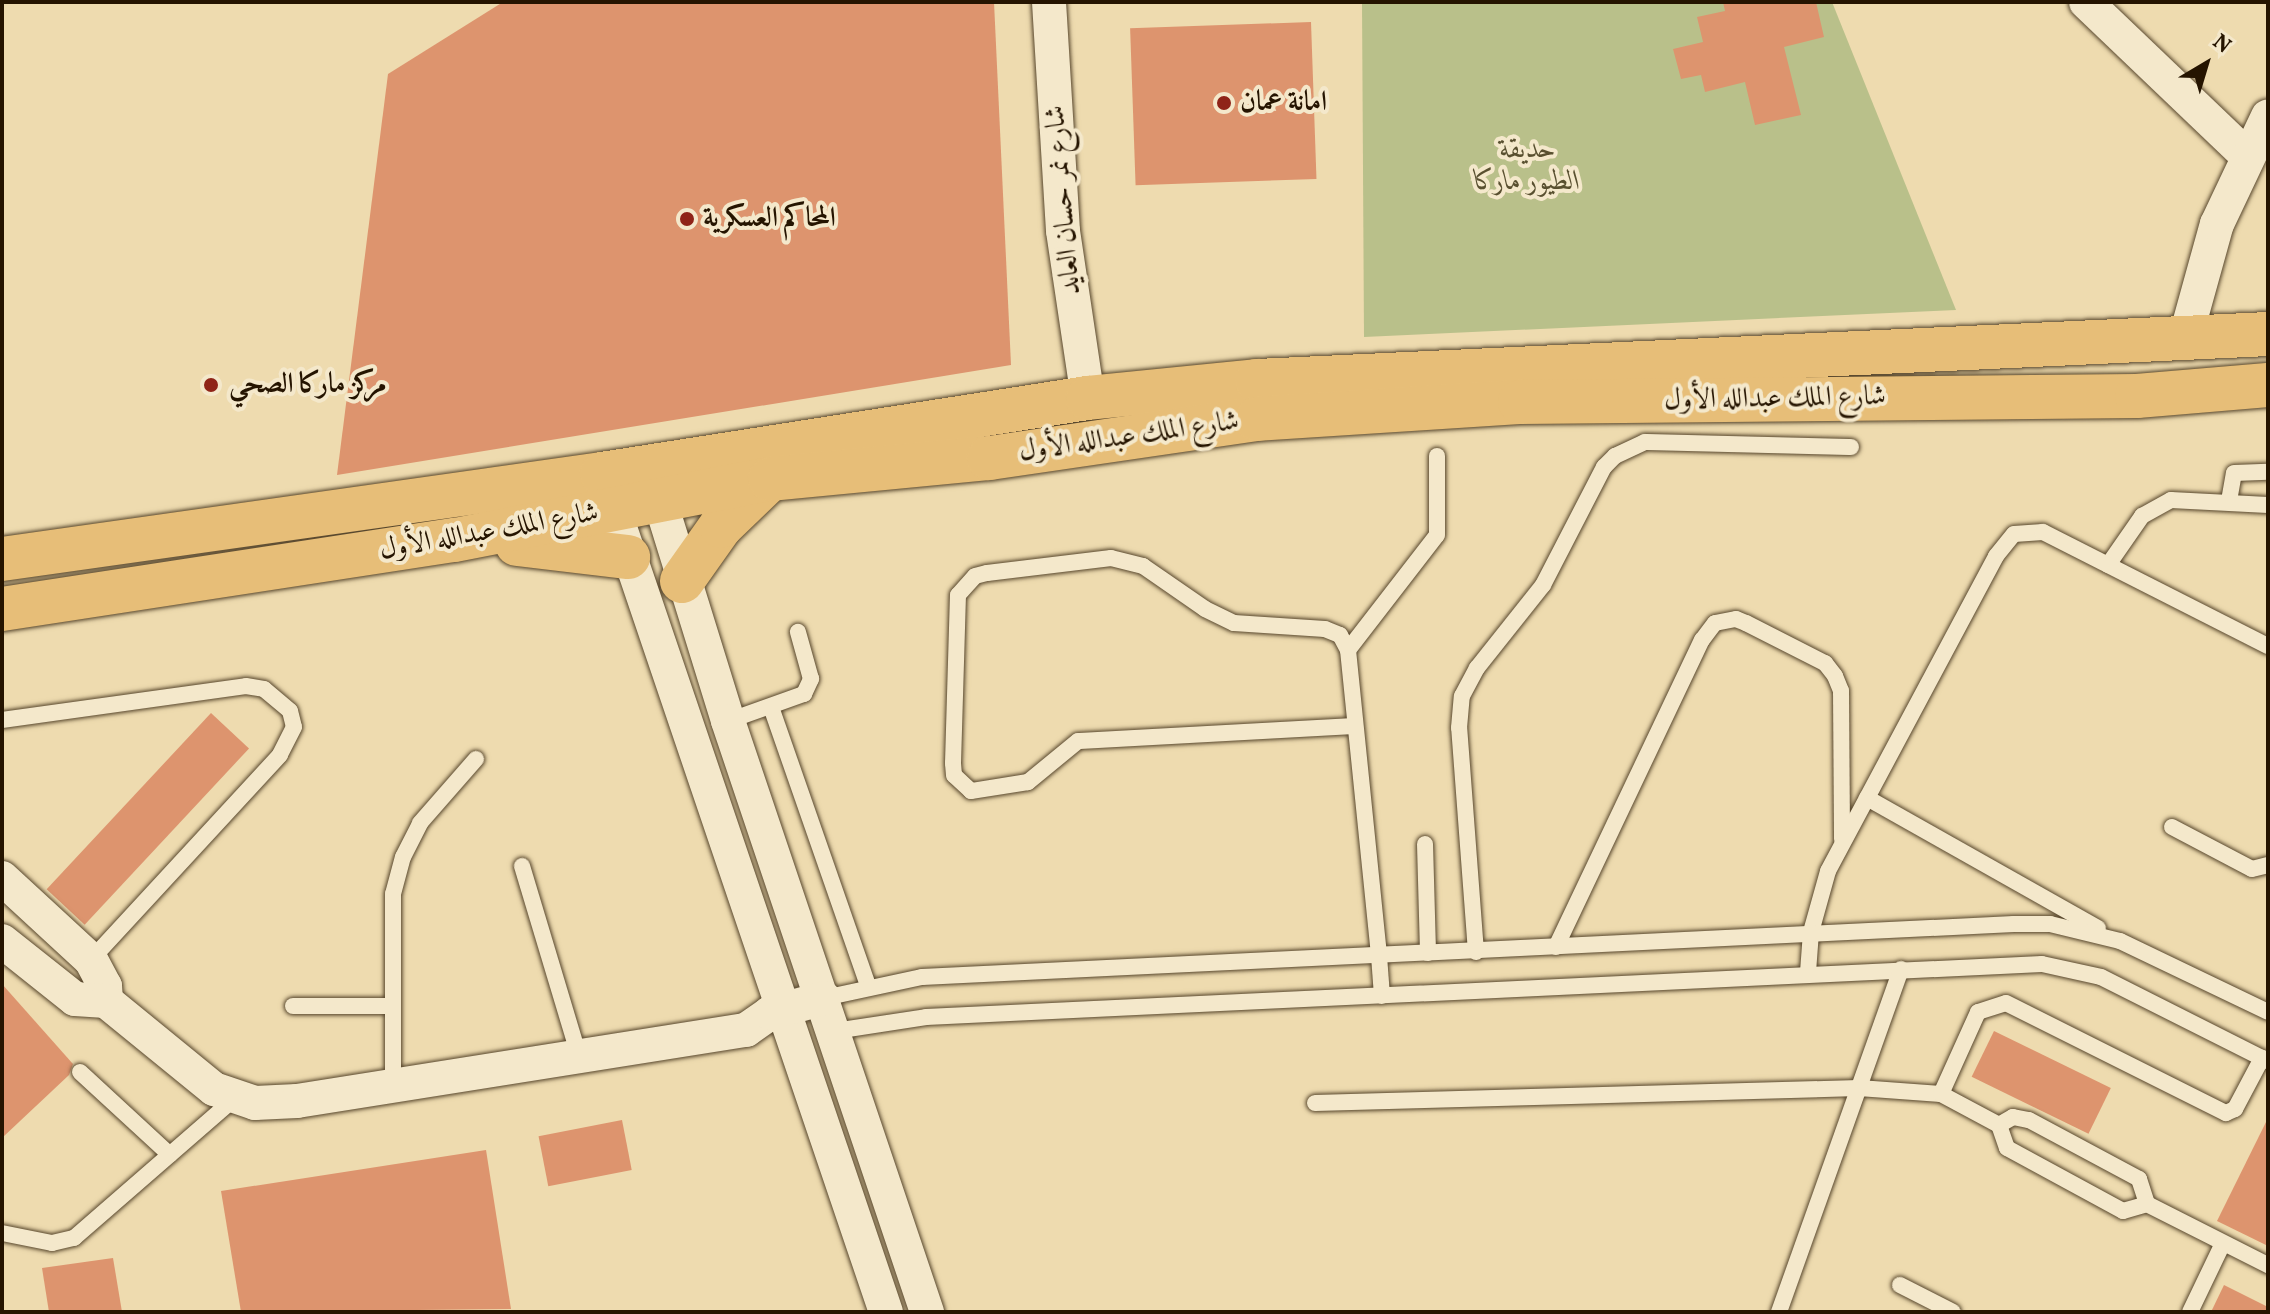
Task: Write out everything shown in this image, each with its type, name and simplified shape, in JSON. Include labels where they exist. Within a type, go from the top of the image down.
[{"type":"main road","name":"شارع الملك عبدالله الأول","points":[[2,559],[608,492],[1088,398],[1396,372],[2268,334]]},
{"type":"main road","name":"شارع الملك عبدالله الأول","points":[[655,484],[770,479],[989,458],[1257,419],[1435,406],[2137,396],[2268,385]]},
{"type":"main road","points":[[682,581],[721,526],[770,479]]},
{"type":"main road","name":"شارع الملك عبدالله الأول","points":[[2,609],[455,540],[608,492]]},
{"type":"main road","points":[[455,540],[628,557]]},
{"type":"street","name":"شارع نمر حسان العايد","points":[[1049,2],[1063,231],[1088,398]]},
{"type":"street","points":[[2086,2],[2247,156]]},
{"type":"street","points":[[2185,339],[2217,224],[2268,116]]},
{"type":"street","points":[[655,484],[682,581],[927,1312]]},
{"type":"street","points":[[608,492],[886,1312]]},
{"type":"street","points":[[690,734],[728,721]]},
{"type":"street","points":[[2,878],[91,960],[105,986],[106,1001]]},
{"type":"street","points":[[2,941],[75,999],[106,1001],[195,1076],[235,1098],[277,1104],[789,1024],[835,1031]]},
{"type":"street","points":[[789,1024],[824,998]]},
{"type":"lane","points":[[1476,952],[1459,728],[1462,696],[1477,668],[1543,585],[1604,467],[1629,447],[1660,440],[1851,447]]},
{"type":"lane","points":[[1348,650],[1437,535],[1437,456]]},
{"type":"lane","points":[[2229,501],[2234,473],[2268,472]]},
{"type":"lane","points":[[2108,565],[2155,506],[2186,499],[2268,505]]},
{"type":"lane","points":[[1808,972],[1811,932],[1828,871],[2005,543],[2014,534],[2043,532],[2268,646]]},
{"type":"lane","points":[[1355,726],[1078,741],[1028,782],[971,791],[954,775],[958,595],[975,576],[1094,558],[1128,560],[1219,617],[1251,626],[1333,630],[1348,650],[1382,996]]},
{"type":"lane","points":[[1556,947],[1702,640],[1725,620],[1746,623],[1825,663],[1835,676],[1841,691],[1842,843]]},
{"type":"lane","points":[[728,721],[771,707],[809,687],[798,632]]},
{"type":"lane","points":[[2,720],[246,686],[264,689],[290,711],[294,727],[280,755],[91,960]]},
{"type":"lane","points":[[771,707],[868,985]]},
{"type":"lane","points":[[393,1085],[393,894],[403,857],[420,823],[476,759]]},
{"type":"lane","points":[[1867,798],[2120,941],[2268,1012]]},
{"type":"lane","points":[[2172,827],[2252,869],[2268,865]]},
{"type":"lane","points":[[1425,844],[1428,953]]},
{"type":"lane","points":[[522,866],[579,1056]]},
{"type":"lane","points":[[824,998],[868,985],[922,977],[1476,952],[1811,932],[2050,924],[2120,941]]},
{"type":"lane","points":[[835,1031],[926,1017],[1808,972],[2042,964],[2072,968],[2129,989],[2265,1060],[2235,1109],[2226,1113],[2006,1003],[1978,1012],[1941,1094]]},
{"type":"lane","points":[[1779,1312],[1901,969]]},
{"type":"lane","points":[[293,1006],[391,1006]]},
{"type":"lane","points":[[80,1072],[170,1155]]},
{"type":"lane","points":[[1315,1103],[1859,1088],[1941,1094],[1999,1125],[2007,1148],[2115,1207],[2131,1212],[2147,1204]]},
{"type":"lane","points":[[2,1233],[52,1243],[74,1238],[235,1098]]},
{"type":"lane","points":[[1999,1125],[2013,1117],[2042,1127],[2139,1179],[2147,1204],[2268,1265]]},
{"type":"lane","points":[[2190,1312],[2223,1243]]},
{"type":"lane","points":[[1900,1285],[1953,1312]]},
{"type":"green space","name":"حديقة الطيور ماركا","points":[[1362,2],[1832,2],[1956,310],[1364,337]]},
{"type":"building","name":"المحاكم العسكرية","points":[[503,2],[994,2],[1011,365],[337,475],[388,74]]},
{"type":"building","points":[[1723,2],[1816,2],[1824,37],[1784,47],[1801,115],[1755,125],[1745,82],[1705,92],[1701,75],[1681,79],[1673,49],[1703,42],[1697,17],[1725,11]]},
{"type":"building","name":"امانة عمان","points":[[1311,22],[1316,179],[1136,185],[1130,28]]},
{"type":"building","points":[[211,713],[249,748],[85,925],[47,889]]},
{"type":"building","points":[[2,984],[73,1064],[69,1075],[2,1138]]},
{"type":"building","points":[[1994,1031],[2111,1088],[2088,1134],[1972,1077]]},
{"type":"building","points":[[2268,1118],[2268,1246],[2217,1221]]},
{"type":"building","points":[[622,1120],[632,1170],[548,1186],[539,1136]]},
{"type":"building","points":[[486,1150],[511,1309],[241,1312],[221,1191]]},
{"type":"building","points":[[113,1258],[122,1312],[49,1312],[42,1268]]},
{"type":"building","points":[[2224,1285],[2268,1307],[2268,1312],[2211,1312]]},
{"type":"place","name":"امانة عمان","points":[[1224,103]]},
{"type":"place","name":"المحاكم العسكرية","points":[[687,219]]},
{"type":"place","name":"مركز ماركا الصحي","points":[[211,385]]}]
